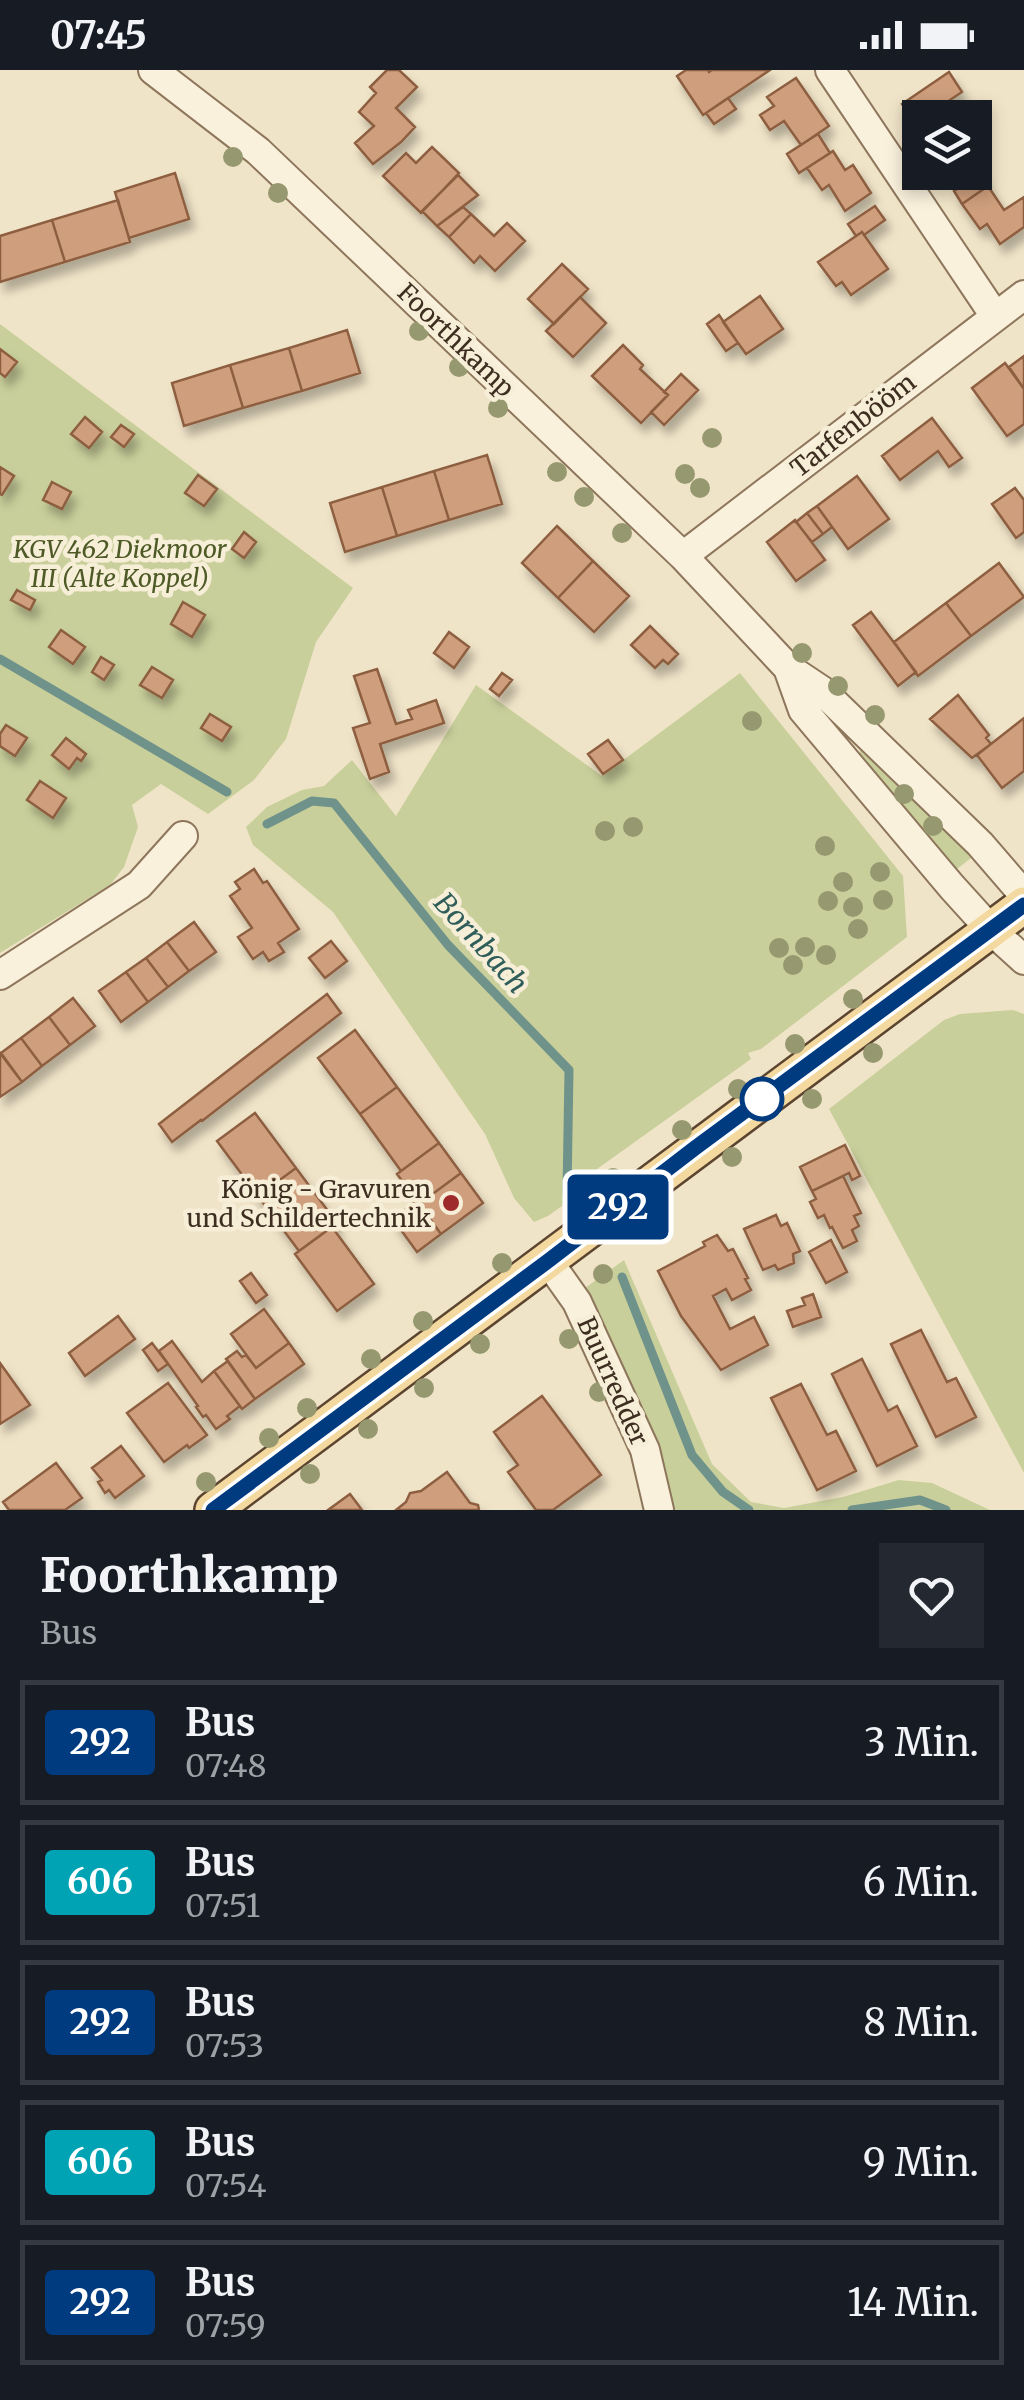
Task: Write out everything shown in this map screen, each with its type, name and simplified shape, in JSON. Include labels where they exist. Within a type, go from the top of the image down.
[{"type":"main road","points":[[213,1510],[1024,905]]},
{"type":"street","name":"Foorthkamp","points":[[153,70],[258,151],[683,556],[788,668],[821,690],[980,844],[1024,895]]},
{"type":"street","points":[[830,70],[995,316]]},
{"type":"street","name":"Tarfenbööm","points":[[683,556],[1024,295]]},
{"type":"street","name":"Foorthkamp","points":[[788,668],[804,710],[942,875],[1024,960]]},
{"type":"street","points":[[0,974],[139,885],[183,836]]},
{"type":"street","name":"Buurredder","points":[[548,1261],[577,1302],[645,1450],[659,1510]]},
{"type":"green space","name":"KGV 462 Diekmoor III (Alte Koppel)","points":[[0,324],[353,588],[316,642],[286,739],[254,780],[208,814],[161,784],[132,805],[138,827],[124,867],[110,885],[0,953]]},
{"type":"green space","points":[[740,673],[903,876],[907,937],[761,1049],[748,1053],[751,1059],[590,1174],[586,1189],[534,1222],[514,1198],[485,1134],[333,912],[253,845],[246,827],[267,807],[302,790],[324,786],[352,760],[396,816],[476,685],[602,776]]},
{"type":"green space","points":[[864,748],[976,854],[957,869],[860,756]]},
{"type":"green space","points":[[1013,1010],[1024,1014],[1024,1473],[829,1109],[944,1020],[960,1014]]},
{"type":"green space","points":[[624,1260],[712,1464],[751,1502],[784,1508],[843,1497],[899,1480],[932,1483],[990,1510],[669,1510],[646,1424],[585,1288]]},
{"type":"building","points":[[387,70],[399,70],[417,87],[396,108],[415,127],[373,164],[355,143],[374,126],[359,112],[376,93],[370,87]]},
{"type":"building","points":[[686,70],[770,70],[703,115],[677,76]]},
{"type":"building","points":[[949,72],[962,92],[950,100],[908,100]]},
{"type":"building","points":[[796,78],[829,126],[801,145],[784,121],[770,130],[760,115],[774,106],[767,97]]},
{"type":"building","points":[[728,98],[736,109],[714,124],[706,113]]},
{"type":"building","points":[[818,134],[830,153],[799,173],[787,154]]},
{"type":"building","points":[[432,147],[459,173],[421,213],[383,176],[406,153],[416,163]]},
{"type":"building","points":[[833,151],[845,170],[853,165],[871,193],[845,211],[829,185],[822,190],[807,168]]},
{"type":"building","points":[[175,173],[189,219],[129,238],[115,192]]},
{"type":"building","points":[[458,175],[478,195],[437,226],[422,211]]},
{"type":"building","points":[[955,190],[982,190],[962,204]]},
{"type":"building","points":[[982,190],[991,190],[1004,210],[1024,197],[1024,227],[1000,244],[987,224],[980,229],[962,204]]},
{"type":"building","points":[[118,200],[130,242],[65,262],[52,220]]},
{"type":"building","points":[[875,206],[885,220],[856,236],[848,224]]},
{"type":"building","points":[[463,207],[471,214],[449,237],[437,226]]},
{"type":"building","points":[[471,214],[494,236],[507,223],[525,241],[495,271],[480,256],[474,263],[449,237]]},
{"type":"building","points":[[52,220],[65,262],[0,282],[0,236]]},
{"type":"building","points":[[862,232],[888,269],[851,295],[842,282],[836,286],[818,262]]},
{"type":"building","points":[[562,264],[588,289],[554,324],[528,299]]},
{"type":"building","points":[[760,296],[783,329],[746,354],[723,322]]},
{"type":"building","points":[[580,297],[606,323],[573,357],[546,331]]},
{"type":"building","points":[[719,315],[738,343],[726,351],[707,324]]},
{"type":"building","points":[[347,330],[360,373],[302,391],[289,348]]},
{"type":"building","points":[[623,345],[643,365],[640,369],[668,395],[641,423],[592,376]]},
{"type":"building","points":[[289,348],[302,391],[243,408],[230,365]]},
{"type":"building","points":[[0,349],[17,362],[5,377],[0,373]]},
{"type":"building","points":[[1024,356],[1024,389],[1009,367]]},
{"type":"building","points":[[1005,363],[1024,389],[1024,424],[1007,436],[972,388]]},
{"type":"building","points":[[230,365],[243,408],[184,426],[172,383]]},
{"type":"building","points":[[681,374],[698,390],[664,425],[651,412]]},
{"type":"building","points":[[85,417],[102,432],[89,448],[71,434]]},
{"type":"building","points":[[932,418],[962,458],[949,467],[938,451],[900,480],[882,456]]},
{"type":"building","points":[[121,425],[134,434],[124,447],[111,437]]},
{"type":"building","points":[[487,455],[502,504],[449,520],[434,471]]},
{"type":"building","points":[[0,467],[14,476],[2,495],[0,494]]},
{"type":"building","points":[[434,471],[449,520],[397,536],[382,487]]},
{"type":"building","points":[[198,475],[217,489],[204,506],[185,493]]},
{"type":"building","points":[[857,476],[889,519],[848,549],[817,506]]},
{"type":"building","points":[[52,482],[71,492],[62,509],[43,500]]},
{"type":"building","points":[[382,487],[397,536],[345,552],[330,503]]},
{"type":"building","points":[[1015,488],[1024,500],[1024,532],[1016,538],[992,504]]},
{"type":"building","points":[[817,506],[832,527],[823,534],[807,513]]},
{"type":"building","points":[[807,513],[823,534],[812,542],[796,522]]},
{"type":"building","points":[[795,520],[825,560],[796,581],[767,542]]},
{"type":"building","points":[[557,526],[593,561],[558,598],[522,563]]},
{"type":"building","points":[[244,532],[256,542],[244,558],[232,549]]},
{"type":"building","points":[[593,561],[629,596],[594,632],[558,598]]},
{"type":"building","points":[[999,563],[1024,597],[971,636],[946,603]]},
{"type":"building","points":[[17,590],[35,600],[30,610],[11,600]]},
{"type":"building","points":[[183,602],[205,615],[192,637],[171,624]]},
{"type":"building","points":[[946,603],[971,636],[918,676],[894,642]]},
{"type":"building","points":[[871,612],[916,672],[898,686],[853,625]]},
{"type":"building","points":[[650,626],[678,654],[668,664],[663,660],[655,668],[631,645]]},
{"type":"building","points":[[61,630],[85,647],[73,664],[49,647]]},
{"type":"building","points":[[449,632],[469,647],[454,668],[434,653]]},
{"type":"building","points":[[101,657],[114,665],[104,680],[92,672]]},
{"type":"building","points":[[152,667],[173,680],[162,698],[140,685]]},
{"type":"building","points":[[377,669],[396,724],[412,719],[408,710],[436,700],[444,723],[380,744],[389,772],[370,779],[353,728],[370,723],[354,676]]},
{"type":"building","points":[[502,673],[512,680],[499,696],[490,689]]},
{"type":"building","points":[[958,695],[989,735],[986,738],[991,744],[972,758],[930,719]]},
{"type":"building","points":[[210,714],[231,727],[222,741],[201,728]]},
{"type":"building","points":[[1024,718],[1024,771],[1002,788],[977,755]]},
{"type":"building","points":[[6,725],[27,738],[15,756],[0,746],[0,734]]},
{"type":"building","points":[[66,738],[86,754],[69,769],[52,755]]},
{"type":"building","points":[[608,740],[623,760],[603,774],[588,754]]},
{"type":"building","points":[[40,781],[66,798],[53,818],[27,800]]},
{"type":"building","points":[[254,869],[263,883],[267,881],[299,929],[278,943],[284,952],[269,961],[263,952],[253,959],[238,937],[252,928],[230,896],[240,889],[235,882]]},
{"type":"building","points":[[194,922],[216,952],[189,971],[167,942]]},
{"type":"building","points":[[331,941],[347,961],[325,978],[309,958]]},
{"type":"building","points":[[167,942],[189,971],[168,987],[146,958]]},
{"type":"building","points":[[146,958],[168,987],[148,1002],[126,972]]},
{"type":"building","points":[[126,972],[148,1002],[121,1022],[99,991]]},
{"type":"building","points":[[327,994],[341,1013],[172,1142],[159,1124]]},
{"type":"building","points":[[73,998],[95,1026],[70,1045],[49,1017]]},
{"type":"building","points":[[49,1017],[70,1045],[42,1066],[21,1038]]},
{"type":"building","points":[[355,1030],[397,1087],[360,1114],[318,1058]]},
{"type":"building","points":[[21,1038],[42,1066],[22,1082],[1,1053]]},
{"type":"building","points":[[0,1053],[22,1082],[0,1097]]},
{"type":"building","points":[[397,1087],[439,1143],[401,1171],[360,1114]]},
{"type":"building","points":[[255,1113],[296,1168],[258,1196],[217,1141]]},
{"type":"building","points":[[439,1143],[461,1173],[419,1204],[397,1174]]},
{"type":"building","points":[[845,1145],[860,1176],[852,1180],[849,1173],[812,1191],[800,1167]]},
{"type":"building","points":[[296,1168],[337,1223],[299,1251],[258,1196]]},
{"type":"building","name":"König - Gravuren und Schildertechnik","points":[[461,1173],[483,1203],[441,1234],[419,1204]]},
{"type":"building","points":[[843,1176],[861,1213],[854,1216],[859,1226],[852,1230],[857,1241],[843,1248],[824,1215],[818,1218],[810,1202],[816,1199],[812,1191]]},
{"type":"building","points":[[417,1201],[441,1234],[417,1252],[393,1219]]},
{"type":"building","points":[[776,1215],[781,1226],[787,1223],[800,1251],[793,1254],[794,1263],[778,1270],[775,1265],[763,1270],[744,1229]]},
{"type":"building","points":[[332,1227],[374,1284],[337,1311],[295,1254]]},
{"type":"building","points":[[717,1235],[728,1251],[733,1249],[751,1290],[732,1300],[726,1289],[713,1296],[730,1329],[754,1317],[768,1345],[721,1370],[681,1316],[658,1271],[705,1246],[703,1242]]},
{"type":"building","points":[[831,1240],[847,1272],[826,1283],[809,1252]]},
{"type":"building","points":[[251,1273],[267,1295],[256,1303],[240,1281]]},
{"type":"building","points":[[813,1294],[821,1317],[793,1327],[787,1311],[805,1305],[802,1298]]},
{"type":"building","points":[[264,1309],[289,1343],[256,1368],[231,1334]]},
{"type":"building","points":[[118,1316],[135,1339],[85,1376],[69,1353]]},
{"type":"building","points":[[921,1330],[947,1382],[956,1378],[976,1417],[936,1437],[891,1344]]},
{"type":"building","points":[[172,1341],[202,1382],[214,1371],[240,1406],[216,1429],[206,1415],[203,1417],[159,1351]]},
{"type":"building","points":[[152,1343],[168,1364],[158,1371],[143,1350]]},
{"type":"building","points":[[289,1343],[304,1364],[255,1399],[226,1359],[237,1351],[242,1357],[246,1355],[256,1368]]},
{"type":"building","points":[[862,1359],[888,1411],[897,1406],[917,1446],[877,1466],[832,1374]]},
{"type":"building","points":[[228,1361],[255,1399],[242,1409],[214,1371]]},
{"type":"building","points":[[0,1363],[30,1405],[0,1424]]},
{"type":"building","points":[[168,1383],[207,1435],[164,1462],[127,1413]]},
{"type":"building","points":[[801,1384],[827,1435],[836,1431],[856,1471],[817,1490],[771,1398]]},
{"type":"building","points":[[542,1396],[601,1475],[553,1510],[536,1510],[508,1472],[518,1465],[494,1432]]},
{"type":"building","points":[[121,1446],[144,1476],[115,1498],[109,1490],[105,1493],[98,1482],[102,1480],[92,1468]]},
{"type":"building","points":[[56,1463],[82,1498],[65,1510],[9,1510],[3,1502]]},
{"type":"building","points":[[447,1472],[479,1510],[396,1510],[410,1493],[421,1491]]},
{"type":"building","points":[[350,1494],[362,1510],[328,1510]]},
{"type":"waterway","name":"Bornbach","points":[[0,659],[227,792]]},
{"type":"waterway","name":"Bornbach","points":[[267,824],[312,801],[334,803],[448,945],[569,1070],[567,1192]]},
{"type":"waterway","name":"Bornbach","points":[[622,1277],[692,1455],[723,1492],[749,1510]]},
{"type":"waterway","name":"Bornbach","points":[[852,1510],[920,1500],[946,1510]]},
{"type":"bus line","name":"292","points":[[213,1510],[1024,905]]},
{"type":"place","name":"König - Gravuren und Schildertechnik","points":[[451,1203]]}]
